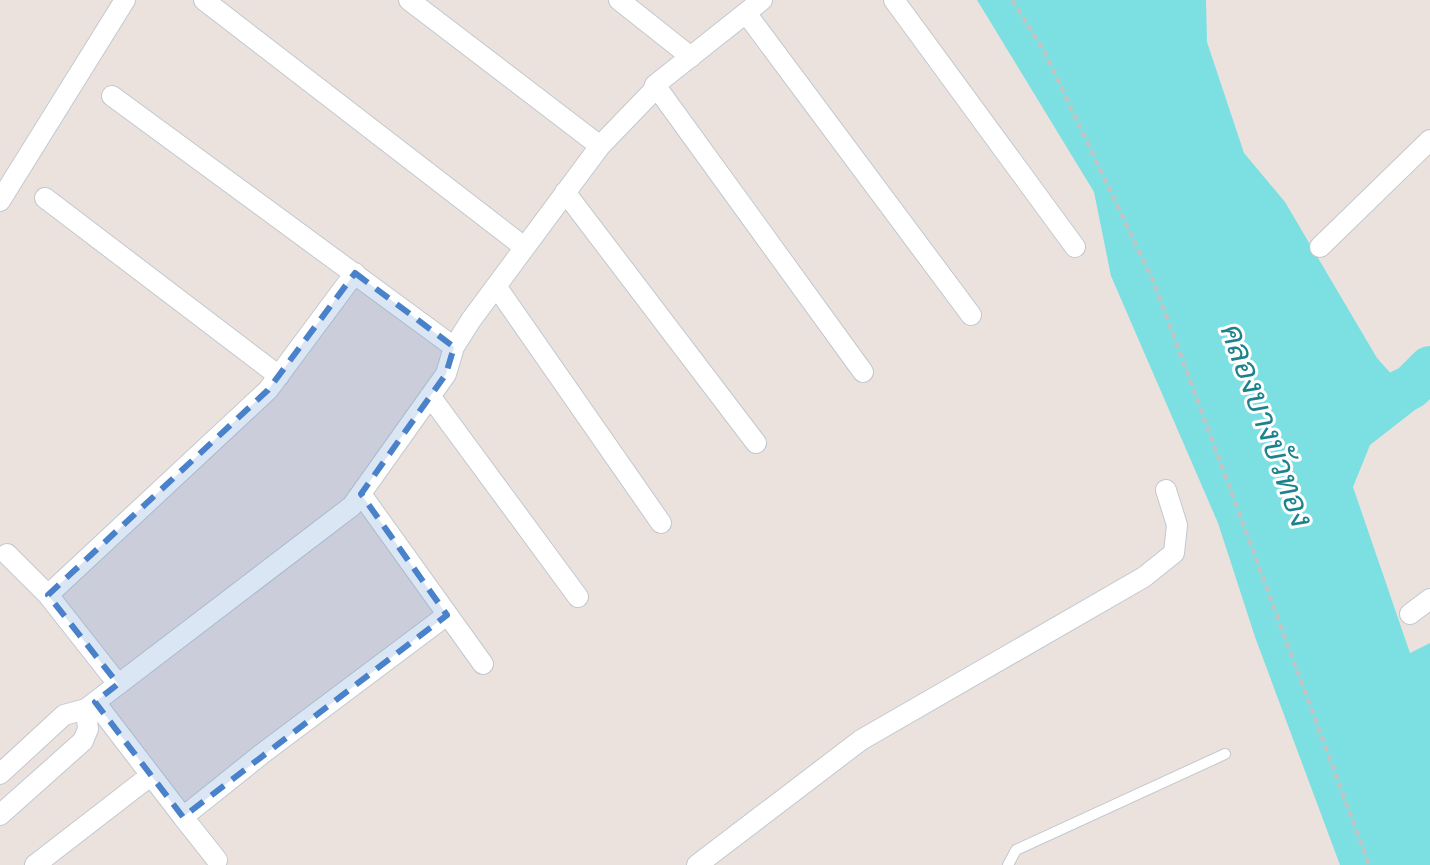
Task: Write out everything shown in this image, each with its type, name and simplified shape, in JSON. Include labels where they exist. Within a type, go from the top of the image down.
[{"type":"street","points":[[0,201],[125,0]]},
{"type":"street","points":[[204,0],[524,247]]},
{"type":"street","points":[[409,0],[600,146]]},
{"type":"street","points":[[619,0],[691,57]]},
{"type":"street","points":[[0,774],[64,715],[90,706],[341,517],[361,494],[446,374],[454,347],[496,286],[600,146],[653,91],[655,85],[762,0]]},
{"type":"street","points":[[894,0],[1075,247]]},
{"type":"street","points":[[746,13],[971,315]]},
{"type":"street","points":[[655,85],[863,372]]},
{"type":"street","points":[[112,96],[454,347]]},
{"type":"street","points":[[1320,247],[1429,146]]},
{"type":"street","points":[[565,192],[756,443]]},
{"type":"street","points":[[45,198],[279,376]]},
{"type":"street","points":[[48,595],[268,390],[355,273]]},
{"type":"street","points":[[496,286],[661,523]]},
{"type":"street","points":[[430,396],[578,597]]},
{"type":"street","points":[[697,865],[861,740],[1144,577],[1174,553],[1177,525],[1166,490]]},
{"type":"street","points":[[361,494],[483,664]]},
{"type":"street","points":[[7,554],[48,595],[118,684]]},
{"type":"street","points":[[1410,614],[1430,599]]},
{"type":"street","points":[[183,817],[447,615]]},
{"type":"street","points":[[90,706],[217,860]]},
{"type":"street","points":[[0,815],[83,741],[88,729],[90,706]]},
{"type":"street","points":[[48,861],[150,776]]},
{"type":"lane","points":[[1008,865],[1016,850],[1225,754]]},
{"type":"path","points":[[1012,0],[1045,53],[1154,283],[1369,865]]},
{"type":"highlighted area","points":[[355,273],[454,347],[446,374],[361,494],[447,615],[183,817],[95,702],[118,684],[48,595],[268,390]]},
{"type":"water","name":"คลองบางบัวทอง","points":[[977,0],[1206,0],[1207,42],[1244,153],[1285,202],[1377,358],[1420,406],[1370,445],[1353,487],[1410,653],[1430,643],[1430,865],[1340,865],[1255,637],[1218,523],[1111,276],[1094,192]]},
{"type":"waterway","points":[[1354,414],[1411,387],[1430,368]]}]
